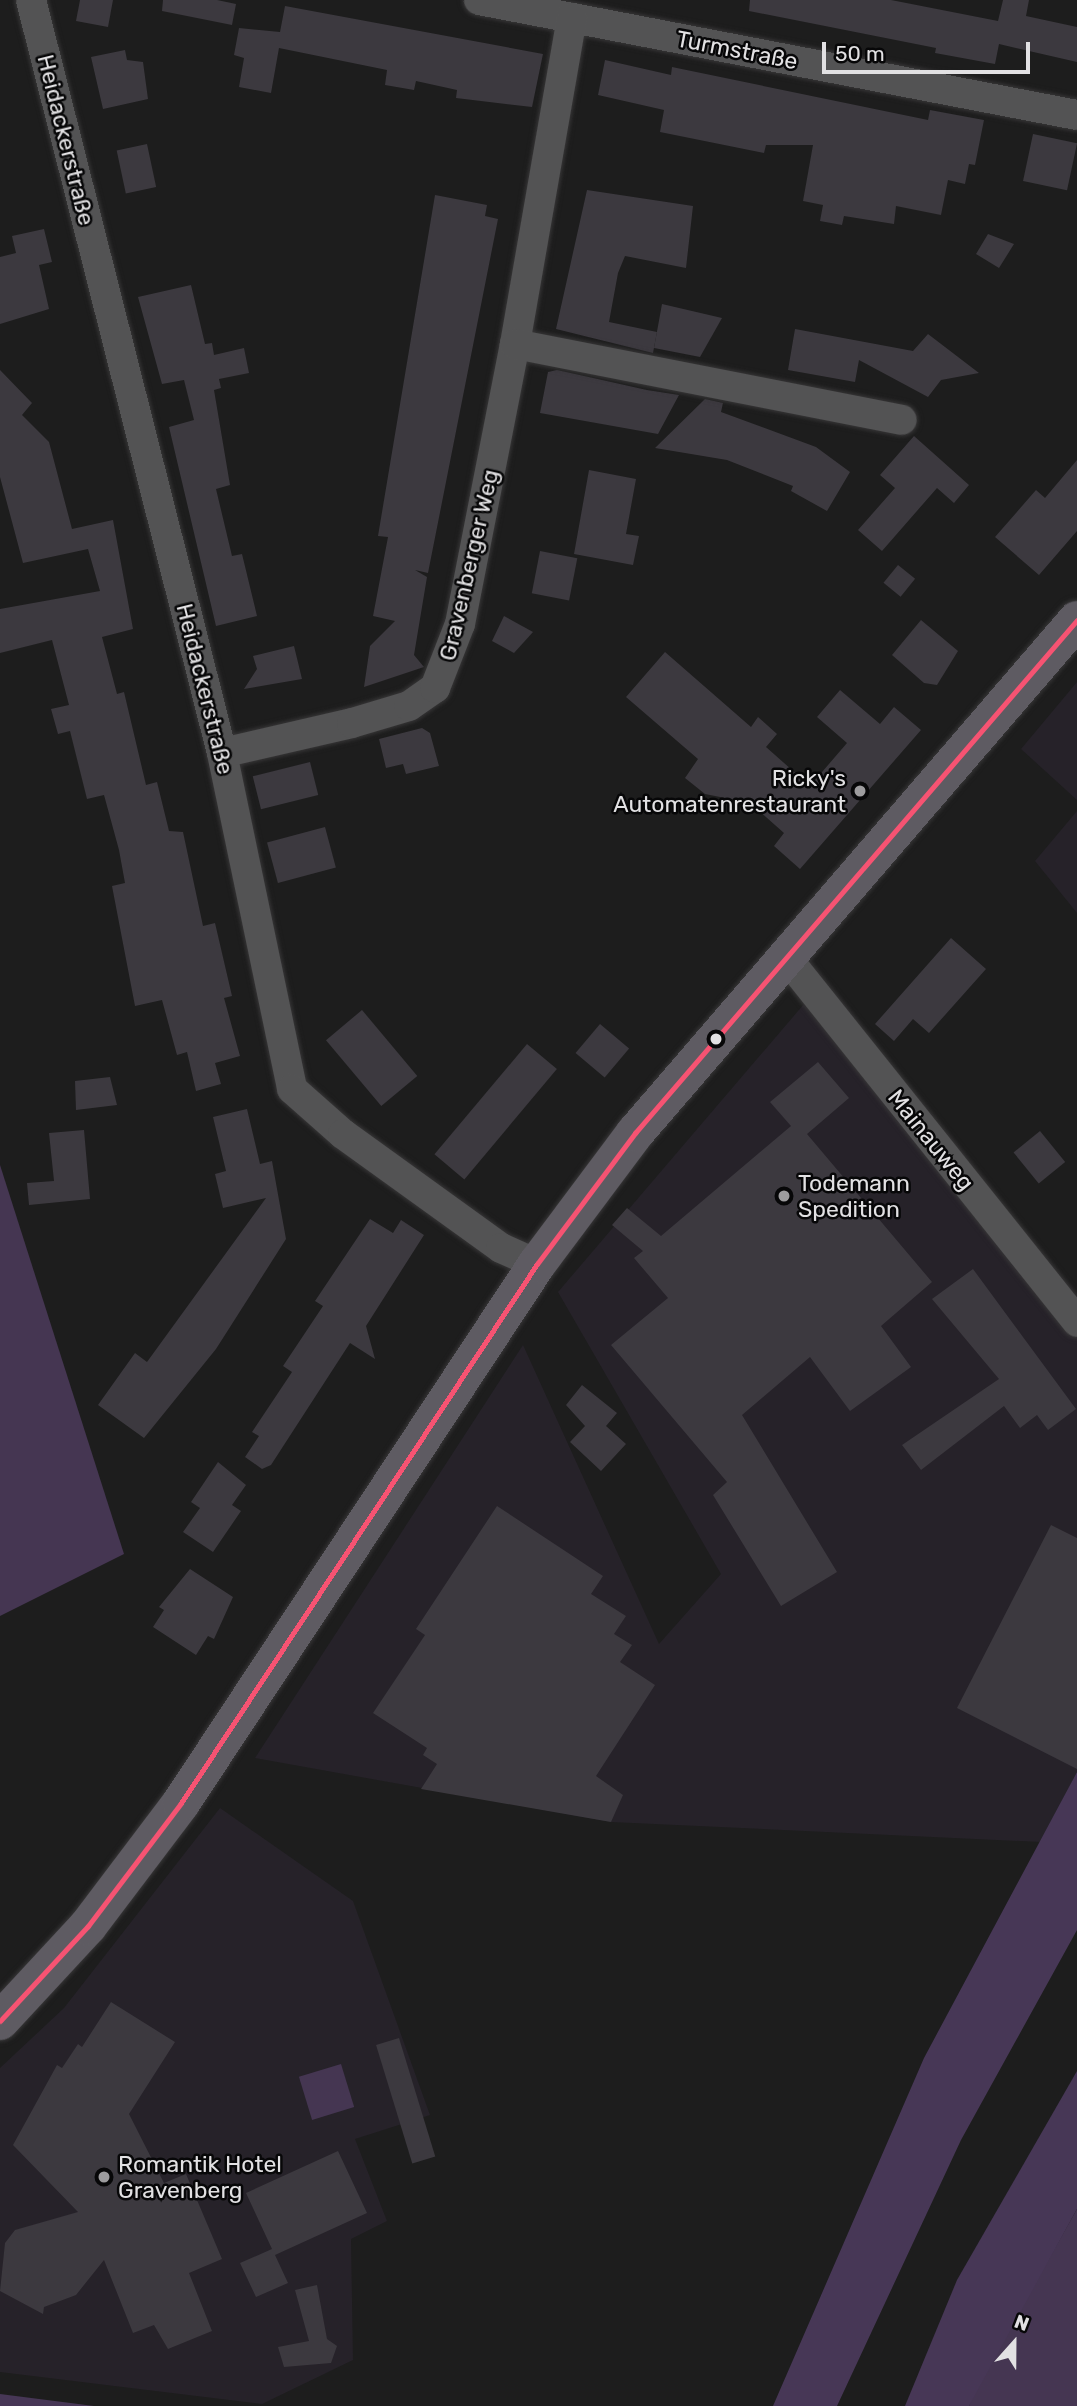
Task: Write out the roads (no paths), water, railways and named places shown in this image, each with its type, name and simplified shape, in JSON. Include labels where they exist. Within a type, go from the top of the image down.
[{"type":"main road","points":[[0,2021],[63,1954],[181,1803],[537,1264],[639,1128],[1077,620]]},
{"type":"street","name":"Heidackerstraße","points":[[31,0],[222,753],[292,1089],[343,1134],[501,1248],[537,1264]]},
{"type":"street","name":"Turmstraße","points":[[479,0],[1077,115]]},
{"type":"street","name":"Gravenberger Weg","points":[[222,753],[352,723],[409,706],[435,688],[460,624],[515,344],[572,18]]},
{"type":"street","points":[[515,344],[902,419]]},
{"type":"street","name":"Mainauweg","points":[[786,957],[1077,1322]]},
{"type":"place","name":"Ricky's Automatenrestaurant","points":[[860,791]]},
{"type":"place","name":"Todemann Spedition","points":[[784,1196]]},
{"type":"place","name":"Romantik Hotel Gravenberg","points":[[104,2177]]}]
